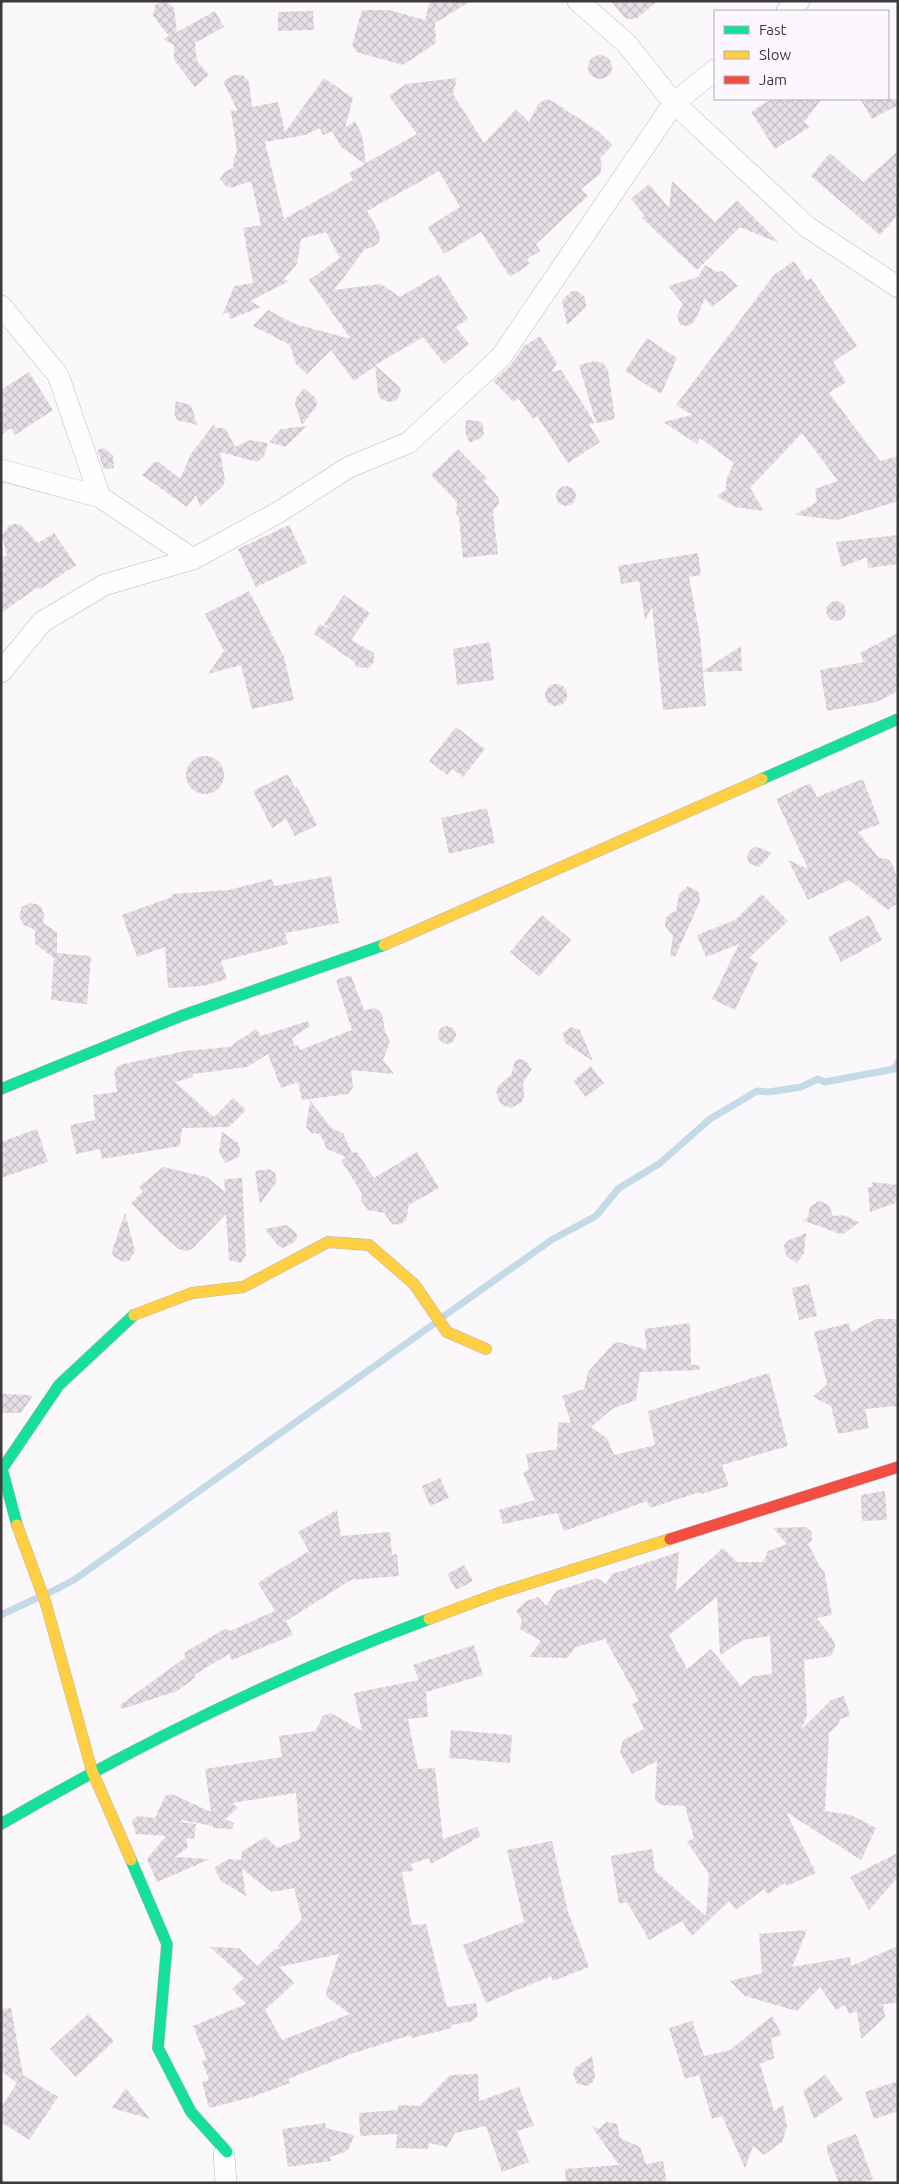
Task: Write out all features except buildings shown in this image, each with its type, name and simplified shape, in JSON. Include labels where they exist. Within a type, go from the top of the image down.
[{"type":"street","points":[[578,1],[626,43],[674,103],[806,226],[898,287]]},
{"type":"street","points":[[788,10],[799,1]]},
{"type":"street","points":[[1,672],[42,622],[104,585],[192,559],[279,512],[349,467],[408,443],[500,357],[674,103],[714,71]]},
{"type":"street","points":[[1,306],[58,376],[100,497]]},
{"type":"street","points":[[1,470],[100,497],[192,559]]},
{"type":"street","points":[[1,1089],[181,1016],[378,947],[898,718]]},
{"type":"street","points":[[226,2183],[225,2154],[191,2112],[158,2048],[167,1944],[92,1771],[46,1604],[12,1513],[2,1468],[59,1385],[134,1314],[192,1293],[243,1287],[328,1242],[369,1244],[414,1284],[447,1332],[486,1349]]},
{"type":"street","points":[[1,1824],[92,1771],[343,1652],[515,1588],[898,1467]]},
{"type":"waterway","points":[[444,1316],[553,1239],[596,1216],[619,1188],[659,1164],[710,1119],[757,1091],[769,1092],[801,1087],[818,1079],[825,1082],[894,1069],[898,1062]]},
{"type":"waterway","points":[[47,1594],[74,1580],[435,1323]]},
{"type":"waterway","points":[[1,1615],[37,1598]]},
{"type":"traffic: fast","points":[[762,779],[898,719]]},
{"type":"traffic: fast","points":[[1,1089],[181,1016],[384,945]]},
{"type":"traffic: fast","points":[[17,1525],[2,1469],[59,1385],[134,1315]]},
{"type":"traffic: fast","points":[[1,1824],[104,1766],[210,1712],[319,1663],[429,1619]]},
{"type":"traffic: fast","points":[[131,1860],[167,1944],[158,2048],[191,2112],[227,2152]]},
{"type":"traffic: slow","points":[[384,945],[762,779]]},
{"type":"traffic: slow","points":[[134,1315],[192,1293],[243,1287],[328,1242],[369,1245],[414,1284],[447,1332],[486,1349]]},
{"type":"traffic: slow","points":[[17,1525],[46,1604],[92,1771],[131,1860]]},
{"type":"traffic: slow","points":[[429,1619],[496,1594],[670,1539]]},
{"type":"traffic: jam","points":[[670,1539],[898,1467]]}]
